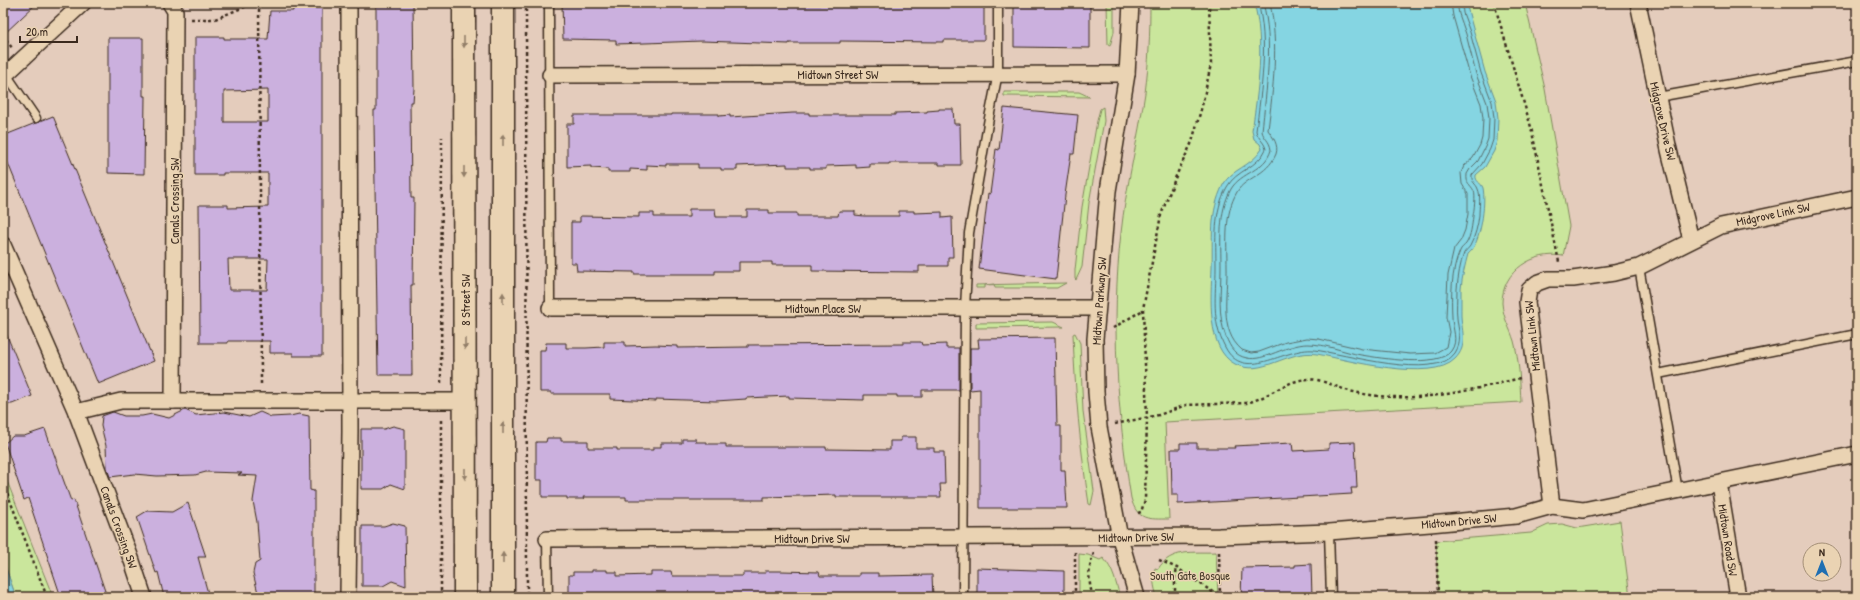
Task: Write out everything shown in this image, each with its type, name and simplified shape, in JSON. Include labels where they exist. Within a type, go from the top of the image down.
[{"type":"main road","name":"8 Street SW","points":[[464,3],[465,597]]},
{"type":"main road","points":[[503,3],[503,597]]},
{"type":"street","points":[[4,76],[76,7],[83,3]]},
{"type":"street","name":"Canals Crossing SW","points":[[170,3],[175,11],[173,401]]},
{"type":"street","points":[[348,597],[350,401],[349,3]]},
{"type":"street","name":"Midtown Parkway SW","points":[[1131,3],[1127,74],[1108,191],[1095,339],[1096,392],[1099,427],[1120,538],[1137,597]]},
{"type":"street","name":"Midgrove Drive SW","points":[[1638,3],[1691,240]]},
{"type":"street","name":"Midtown Street SW","points":[[550,75],[998,73],[1127,74]]},
{"type":"street","name":"Midgrove Link SW","points":[[1691,240],[1728,224],[1857,197]]},
{"type":"street","name":"Midtown Link SW","points":[[1552,506],[1526,302],[1529,290],[1537,283],[1548,279],[1561,280],[1614,273],[1639,267],[1691,240]]},
{"type":"street","name":"Canals Crossing SW","points":[[3,245],[76,412],[144,597]]},
{"type":"street","name":"Midtown Place SW","points":[[550,308],[1097,308]]},
{"type":"street","points":[[76,412],[121,401],[465,401]]},
{"type":"street","name":"Midtown Drive SW","points":[[547,539],[1120,538],[1329,532],[1516,516],[1552,506],[1583,510],[1857,454]]},
{"type":"street","name":"Midtown Road SW","points":[[1719,483],[1738,597]]},
{"type":"lane","points":[[549,3],[550,308]]},
{"type":"lane","points":[[963,597],[965,308],[969,233],[998,73],[998,3]]},
{"type":"lane","points":[[1658,97],[1857,61]]},
{"type":"lane","points":[[4,76],[36,118]]},
{"type":"lane","points":[[1639,267],[1678,491]]},
{"type":"lane","points":[[1658,374],[1857,334]]},
{"type":"lane","points":[[1329,532],[1331,597]]},
{"type":"lane","points":[[547,539],[548,597]]},
{"type":"path","points":[[175,19],[215,19],[254,3]]},
{"type":"path","points":[[259,3],[261,401]]},
{"type":"path","points":[[526,3],[527,597]]},
{"type":"path","points":[[1138,513],[1141,512],[1145,500],[1147,418],[1143,309],[1161,215],[1176,176],[1192,142],[1202,106],[1211,64],[1209,3]]},
{"type":"path","points":[[1494,3],[1531,127],[1559,258],[1561,280]]},
{"type":"path","points":[[442,132],[442,377]]},
{"type":"path","points":[[1095,339],[1143,309]]},
{"type":"path","points":[[1099,427],[1147,418],[1186,405],[1246,403],[1255,401],[1291,383],[1305,380],[1318,380],[1346,390],[1369,394],[1415,397],[1450,394],[1536,375]]},
{"type":"path","points":[[441,430],[441,597]]},
{"type":"path","points":[[3,482],[47,597]]},
{"type":"path","points":[[1436,539],[1438,597]]},
{"type":"path","points":[[1219,550],[1220,597]]},
{"type":"path","points":[[1076,552],[1076,597]]},
{"type":"path","points":[[1093,597],[1088,575],[1090,564],[1095,552]]},
{"type":"path","points":[[1158,560],[1177,568],[1220,597]]},
{"type":"path","points":[[1175,597],[1175,578],[1177,568]]},
{"type":"green space","points":[[1107,3],[1114,3],[1114,32],[1110,46],[1108,45]]},
{"type":"green space","points":[[1150,3],[1525,3],[1545,89],[1569,226],[1563,256],[1552,255],[1541,257],[1522,265],[1507,281],[1503,291],[1502,303],[1505,318],[1516,348],[1521,402],[1165,422],[1169,519],[1155,519],[1140,515],[1131,498],[1122,432],[1117,366],[1116,300],[1123,215],[1146,82],[1149,48]]},
{"type":"green space","points":[[1004,92],[1079,92],[1090,97],[1004,96]]},
{"type":"green space","points":[[1103,107],[1104,121],[1089,203],[1082,267],[1076,280],[1075,270],[1082,207],[1097,121],[1100,109]]},
{"type":"green space","points":[[1066,283],[1057,288],[995,288],[994,285]]},
{"type":"green space","points":[[976,285],[985,285],[985,288],[976,288]]},
{"type":"green space","points":[[1053,322],[1064,327],[976,328],[976,323]]},
{"type":"green space","points":[[1075,333],[1080,343],[1083,411],[1094,491],[1091,505],[1089,504],[1078,419],[1073,334]]},
{"type":"green space","points":[[3,471],[53,597],[16,597],[3,560]]},
{"type":"green space","points":[[1620,521],[1630,597],[1438,597],[1436,541],[1531,533],[1548,525],[1562,524],[1577,528]]},
{"type":"green space","name":"South Gate Bosque","points":[[1216,552],[1218,597],[1157,597],[1154,582],[1155,568],[1158,569],[1163,562],[1184,553]]},
{"type":"green space","name":"South Gate Bosque","points":[[1079,554],[1088,555],[1100,560],[1103,558],[1112,571],[1120,597],[1079,597]]},
{"type":"water","points":[[1254,3],[1466,3],[1485,72],[1496,101],[1498,118],[1497,141],[1494,151],[1485,167],[1476,175],[1477,181],[1483,188],[1484,203],[1482,223],[1476,242],[1468,254],[1462,280],[1462,349],[1455,359],[1444,366],[1409,370],[1368,365],[1317,354],[1306,354],[1295,355],[1255,368],[1235,364],[1226,357],[1219,346],[1212,320],[1211,306],[1213,226],[1216,206],[1223,185],[1231,175],[1252,160],[1262,149],[1260,144],[1254,139],[1252,131],[1258,83],[1260,50]]},
{"type":"water","points":[[3,560],[16,597],[3,597]]},
{"type":"building","points":[[3,3],[37,3],[3,35]]},
{"type":"building","points":[[378,3],[413,3],[414,89],[413,102],[410,102],[411,198],[414,198],[413,285],[411,285],[412,375],[378,375],[374,110],[376,110],[376,6],[378,6]]},
{"type":"building","points":[[562,3],[773,3],[773,5],[820,5],[820,3],[984,3],[984,40],[943,40],[943,42],[840,41],[840,43],[789,44],[702,41],[616,44],[616,40],[563,39]]},
{"type":"building","points":[[1014,3],[1090,3],[1090,48],[1014,47]]},
{"type":"building","points":[[293,8],[322,8],[322,356],[293,356],[293,353],[270,353],[270,341],[200,343],[199,205],[228,205],[228,208],[268,207],[268,173],[223,173],[223,175],[195,175],[195,37],[224,37],[224,39],[268,39],[270,11],[293,11]],"holes":[[[268,90],[268,122],[224,122],[224,91]],[[228,259],[268,259],[267,290],[229,290]]]},
{"type":"building","points":[[108,38],[143,38],[143,96],[145,96],[144,174],[108,173]]},
{"type":"building","points":[[1004,108],[1078,115],[1074,154],[1071,154],[1065,195],[1056,279],[979,269],[988,193],[990,194],[996,149],[999,150]]},
{"type":"building","points":[[939,109],[953,109],[954,124],[960,124],[961,165],[939,165],[939,163],[889,163],[870,164],[870,167],[856,168],[856,165],[826,166],[826,169],[810,169],[810,167],[787,167],[787,164],[737,166],[737,170],[721,170],[721,168],[698,168],[698,164],[666,164],[666,166],[647,165],[647,170],[630,169],[630,172],[608,172],[608,169],[591,168],[591,166],[567,167],[567,124],[574,124],[574,115],[719,114],[719,116],[730,115],[730,117],[809,113],[809,115],[895,115],[895,113],[927,112]]},
{"type":"building","points":[[53,116],[154,361],[98,384],[3,151],[3,136]]},
{"type":"building","points":[[689,209],[715,209],[716,217],[747,217],[747,210],[769,210],[769,213],[797,213],[797,216],[838,216],[839,211],[855,211],[855,215],[864,216],[899,216],[899,211],[914,211],[914,213],[942,212],[942,218],[952,217],[953,257],[948,257],[948,266],[919,266],[919,272],[812,271],[812,265],[772,265],[772,262],[739,262],[739,271],[715,271],[715,274],[634,274],[634,272],[577,271],[576,263],[571,263],[571,222],[580,222],[580,216],[639,217],[639,213],[654,213],[654,217],[689,217]]},
{"type":"building","points":[[3,326],[32,396],[12,404],[3,404]]},
{"type":"building","points":[[1055,338],[1057,426],[1061,426],[1061,470],[1065,470],[1067,508],[980,508],[980,389],[970,390],[970,348],[979,348],[978,339]]},
{"type":"building","points":[[604,342],[625,342],[625,346],[656,345],[677,346],[677,348],[748,347],[748,345],[903,344],[903,342],[921,342],[922,345],[946,344],[946,348],[959,348],[959,390],[922,390],[922,397],[864,395],[864,400],[789,398],[789,396],[716,401],[610,399],[610,394],[551,394],[551,392],[540,392],[540,350],[545,350],[546,343],[566,343],[566,348],[586,348],[604,347]]},
{"type":"building","points":[[185,410],[196,415],[224,412],[249,417],[260,412],[271,417],[299,414],[309,416],[310,490],[314,491],[314,597],[259,597],[253,573],[255,564],[260,561],[257,522],[253,501],[257,476],[238,475],[242,473],[206,472],[195,475],[157,476],[134,474],[110,477],[107,468],[106,446],[101,426],[102,416],[113,412],[124,416],[142,416],[152,414],[169,418]]},
{"type":"building","points":[[393,426],[405,429],[405,489],[391,484],[383,489],[361,489],[361,429],[384,429]]},
{"type":"building","points":[[45,429],[71,501],[74,500],[107,597],[61,597],[28,498],[24,500],[5,443],[13,436],[24,436]]},
{"type":"building","points":[[901,437],[916,437],[916,448],[934,448],[934,452],[944,452],[945,484],[940,484],[941,497],[836,497],[836,495],[764,497],[764,500],[626,500],[626,497],[583,497],[584,499],[567,499],[567,497],[542,497],[542,480],[536,480],[536,442],[546,442],[547,438],[561,438],[561,441],[588,441],[588,448],[617,448],[617,450],[653,450],[653,447],[661,447],[661,443],[682,443],[682,439],[696,439],[696,442],[707,442],[707,444],[726,444],[726,447],[826,447],[826,449],[890,450],[890,441],[901,441]]},
{"type":"building","points":[[1355,442],[1357,488],[1351,488],[1352,494],[1178,504],[1178,495],[1172,495],[1171,449],[1180,449],[1180,443],[1197,443],[1197,448],[1235,448],[1234,446],[1292,443],[1293,451],[1329,449],[1329,443]]},
{"type":"building","points":[[188,503],[206,557],[198,557],[209,597],[164,597],[158,572],[156,573],[137,517],[147,511],[172,512]]},
{"type":"building","points":[[393,523],[405,526],[406,586],[392,581],[383,586],[362,586],[362,526],[384,526]]},
{"type":"building","points":[[1311,564],[1312,597],[1241,597],[1242,568],[1295,567],[1295,565]]},
{"type":"building","points":[[977,568],[1064,571],[1064,597],[977,597]]},
{"type":"building","points":[[592,570],[617,572],[617,576],[651,575],[651,572],[671,572],[672,576],[743,576],[743,573],[766,573],[765,571],[819,572],[820,576],[859,576],[859,573],[878,573],[878,576],[932,575],[933,597],[569,597],[569,575],[573,575],[573,572],[592,572]]}]
